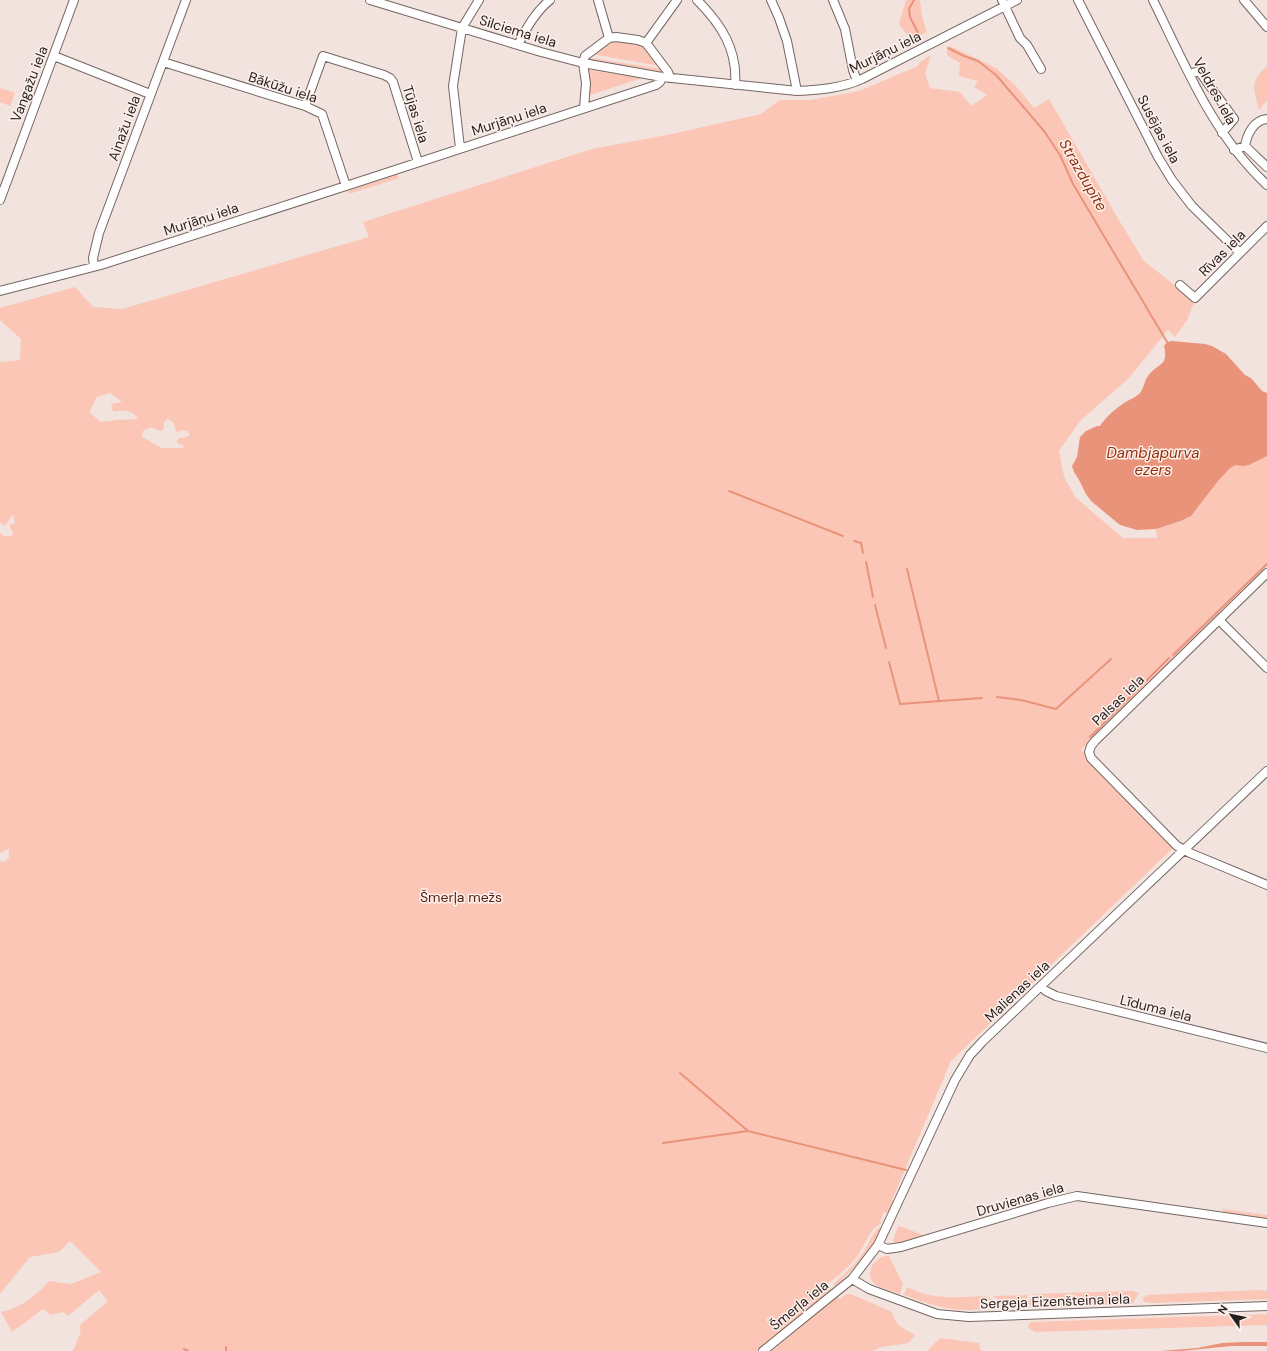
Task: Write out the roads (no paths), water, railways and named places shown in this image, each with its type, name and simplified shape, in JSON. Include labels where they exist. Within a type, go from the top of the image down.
[{"type":"street","name":"Vangažu iela","points":[[0,200],[74,0]]},
{"type":"street","name":"Ainažu iela","points":[[94,266],[93,258],[99,233],[186,0]]},
{"type":"street","name":"Silciema iela","points":[[370,0],[583,64],[666,77]]},
{"type":"street","points":[[460,148],[453,86],[462,28],[479,0]]},
{"type":"street","points":[[518,45],[530,22],[550,0]]},
{"type":"street","points":[[598,0],[609,38]]},
{"type":"street","points":[[646,43],[677,0]]},
{"type":"street","points":[[697,0],[722,29],[729,44],[735,70],[735,85]]},
{"type":"street","points":[[770,0],[780,18],[788,41],[798,91]]},
{"type":"street","points":[[833,0],[845,29],[853,70],[857,82]]},
{"type":"street","name":"Murjāņu iela","points":[[0,291],[94,266],[346,186],[656,84],[666,77],[798,91],[840,87],[857,82],[1003,3],[1017,0]]},
{"type":"street","name":"Susējas iela","points":[[1078,0],[1158,157],[1172,180],[1192,206],[1240,253]]},
{"type":"street","name":"Veldres iela","points":[[1153,0],[1190,74],[1222,133],[1234,150],[1267,185]]},
{"type":"street","points":[[1244,0],[1267,27]]},
{"type":"street","points":[[1003,3],[1020,38],[1027,45],[1041,69]]},
{"type":"street","points":[[584,108],[586,83],[583,64],[587,54],[609,38],[616,37],[638,40],[646,43],[668,72],[666,77]]},
{"type":"street","points":[[54,56],[150,94]]},
{"type":"street","name":"Tūjas iela","points":[[305,106],[323,56],[384,75],[390,78],[393,82],[418,162]]},
{"type":"street","name":"Bākūžu iela","points":[[163,62],[305,106],[322,114],[346,186]]},
{"type":"street","points":[[1190,74],[1199,71],[1234,119],[1222,133]]},
{"type":"street","points":[[1245,146],[1246,138],[1253,127],[1259,120],[1267,119]]},
{"type":"street","points":[[1234,150],[1245,146]]},
{"type":"street","points":[[1245,146],[1267,167]]},
{"type":"street","name":"Rīvas iela","points":[[1180,285],[1195,298],[1267,226]]},
{"type":"street","name":"Palsas iela","points":[[1184,850],[1177,846],[1091,758],[1089,752],[1095,741],[1267,573]]},
{"type":"street","points":[[1219,620],[1267,668]]},
{"type":"street","name":"Malienas iela","points":[[852,1279],[878,1245],[960,1071],[970,1055],[1267,771]]},
{"type":"street","points":[[1184,850],[1267,885]]},
{"type":"street","name":"Līduma iela","points":[[1041,986],[1046,991],[1056,996],[1267,1048]]},
{"type":"street","name":"Druvienas iela","points":[[878,1245],[887,1249],[901,1247],[1048,1203],[1077,1196],[1267,1223]]},
{"type":"street","name":"Sergeja Eizenšteina iela","points":[[852,1279],[875,1291],[932,1312],[947,1315],[977,1316],[1267,1306]]},
{"type":"street","name":"Šmerļa iela","points":[[763,1351],[852,1279]]},
{"type":"water","name":"Dambjapurva ezers","points":[[1172,341],[1212,346],[1226,354],[1245,375],[1251,378],[1262,391],[1267,393],[1267,456],[1249,465],[1235,465],[1229,469],[1191,516],[1181,521],[1156,529],[1137,530],[1120,525],[1091,501],[1072,466],[1077,457],[1080,437],[1086,431],[1100,426],[1117,408],[1140,393],[1151,372],[1164,361],[1164,346],[1167,342]]},
{"type":"water","points":[[1267,1342],[1267,1346],[1232,1346],[1181,1351],[1161,1351],[1197,1348],[1222,1343]]},
{"type":"waterway","name":"Strazdupīte","points":[[914,0],[909,9],[910,17],[918,33]]},
{"type":"waterway","name":"Strazdupīte","points":[[948,48],[978,61],[996,75],[1044,131],[1060,155],[1073,184],[1167,342]]},
{"type":"waterway","points":[[729,491],[843,536]]},
{"type":"waterway","points":[[854,541],[861,543],[863,553]]},
{"type":"waterway","points":[[866,562],[873,597]]},
{"type":"waterway","points":[[1173,655],[1267,564]]},
{"type":"waterway","points":[[907,569],[939,701]]},
{"type":"waterway","points":[[875,605],[886,648]]},
{"type":"waterway","points":[[1090,737],[1169,658]]},
{"type":"waterway","points":[[997,697],[1021,700],[1056,709],[1111,659]]},
{"type":"waterway","points":[[889,662],[900,704],[982,698]]},
{"type":"waterway","points":[[680,1073],[748,1131],[906,1170]]},
{"type":"waterway","points":[[663,1143],[748,1131]]},
{"type":"waterway","points":[[184,1349],[188,1351]]},
{"type":"park label","name":"Šmerļa mežs","points":[[461,897]]}]
